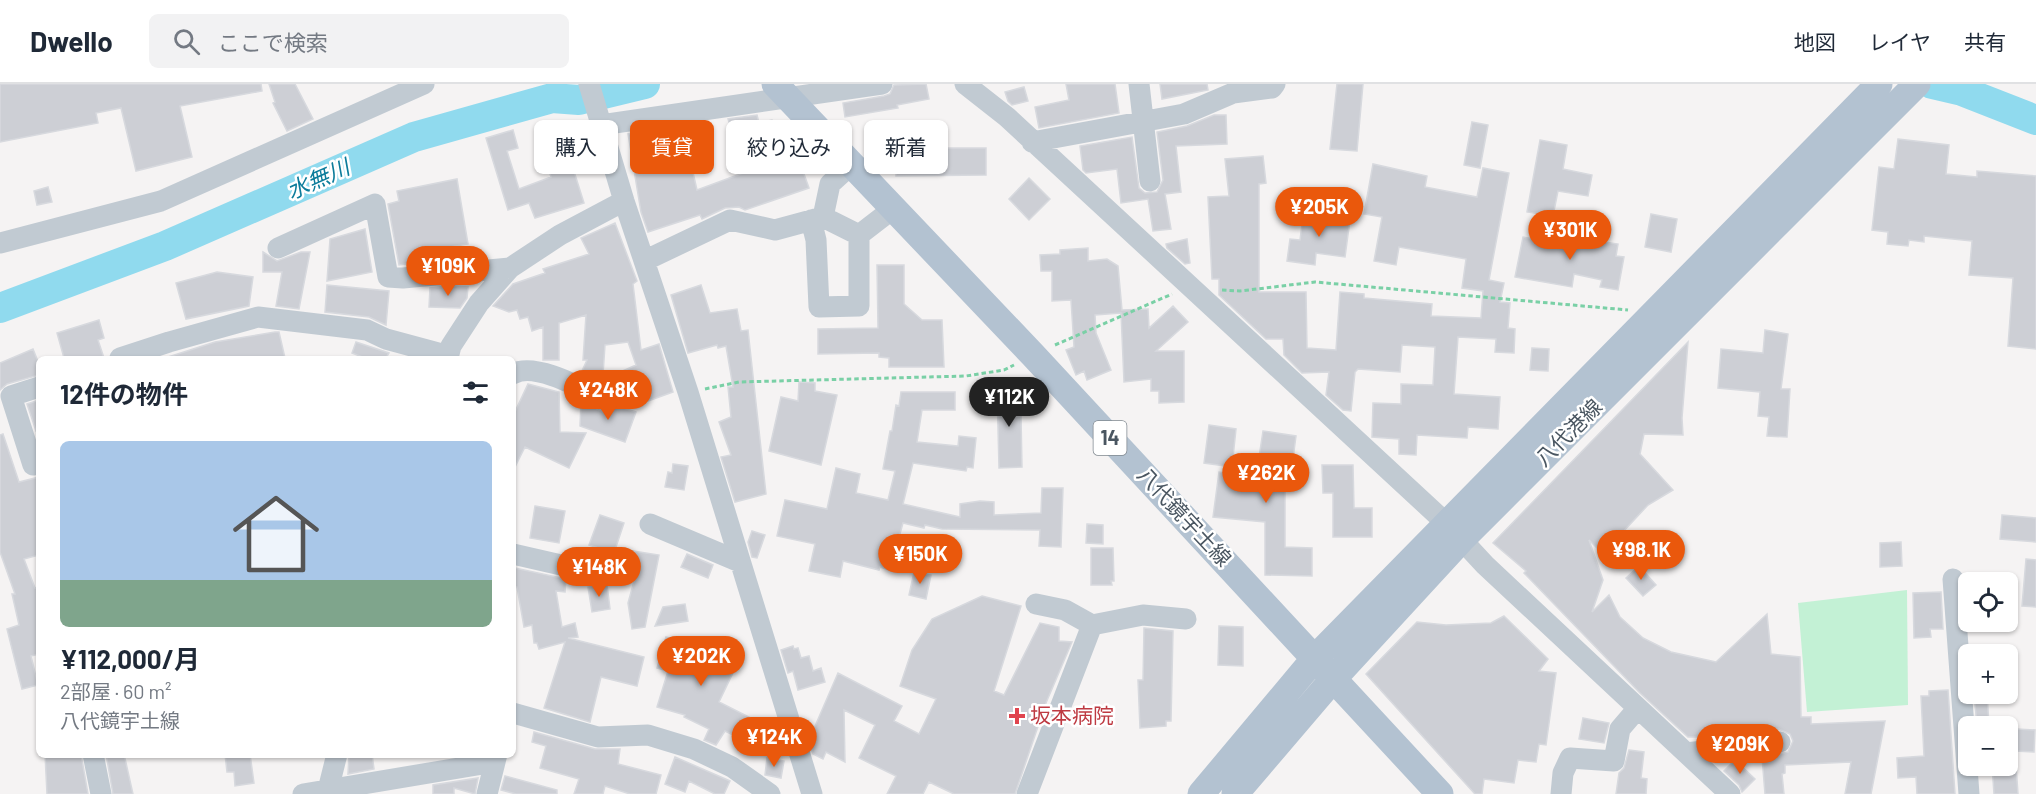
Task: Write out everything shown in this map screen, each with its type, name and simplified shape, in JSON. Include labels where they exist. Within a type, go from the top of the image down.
[{"type":"main road","name":"八代港線","points":[[1202,794],[1315,658],[1454,532],[1917,84]]},
{"type":"main road","name":"八代鏡宇土線","points":[[780,89],[810,120]]},
{"type":"main road","name":"八代港線","points":[[1234,794],[1334,678],[1454,532],[1651,315],[1874,89]]},
{"type":"main road","name":"八代鏡宇土線","points":[[852,164],[1033,355],[1440,794]]},
{"type":"street","points":[[0,243],[161,201],[424,84]]},
{"type":"street","points":[[589,84],[624,201],[688,392],[812,794]]},
{"type":"street","points":[[600,119],[780,89],[837,92],[882,84]]},
{"type":"street","points":[[965,84],[1006,117],[1454,532],[1730,794]]},
{"type":"street","points":[[1139,84],[1150,181]]},
{"type":"street","points":[[1032,142],[1184,114],[1232,89],[1272,88],[1275,84]]},
{"type":"street","points":[[841,174],[830,184],[817,219],[819,307],[859,306],[859,235]]},
{"type":"street","points":[[278,248],[381,200],[388,277],[403,278],[510,268]]},
{"type":"street","points":[[448,356],[451,346],[479,303],[510,268],[560,234],[624,201]]},
{"type":"street","points":[[859,235],[894,208]]},
{"type":"street","points":[[644,261],[730,220],[775,230],[817,219],[859,235]]},
{"type":"street","points":[[133,356],[171,350],[258,318],[367,330],[386,339],[445,356]]},
{"type":"street","points":[[516,372],[546,374],[606,400]]},
{"type":"street","points":[[36,388],[11,396],[33,465],[36,464]]},
{"type":"street","points":[[650,524],[740,562]]},
{"type":"street","points":[[516,555],[596,573]]},
{"type":"street","points":[[1953,579],[1969,794]]},
{"type":"street","points":[[1036,604],[1065,610],[1092,625],[1143,615],[1186,619]]},
{"type":"street","points":[[1027,794],[1092,625]]},
{"type":"street","points":[[1561,794],[1563,773],[1570,758],[1614,760],[1620,729],[1638,708]]},
{"type":"street","points":[[516,713],[598,737],[648,735],[694,748],[732,767],[770,794]]},
{"type":"street","points":[[1686,753],[1780,742]]},
{"type":"street","points":[[94,758],[101,794]]},
{"type":"street","points":[[327,791],[336,758]]},
{"type":"street","points":[[303,794],[496,758],[487,794]]},
{"type":"path","points":[[688,392],[739,382],[966,376],[1004,370],[1033,355],[1190,287],[1239,291],[1315,282],[1461,293],[1651,315]]},
{"type":"green space","points":[[1907,590],[1908,705],[1807,712],[1798,603]]},
{"type":"building","points":[[0,84],[261,84],[262,91],[180,106],[192,157],[136,171],[121,108],[96,113],[98,123],[0,142]]},
{"type":"building","points":[[269,84],[295,84],[313,119],[287,131],[273,103],[275,102]]},
{"type":"building","points":[[926,84],[929,99],[897,105],[898,108],[845,117],[843,103],[890,94],[894,85]]},
{"type":"building","points":[[1066,84],[1115,84],[1119,113],[1039,128],[1035,107],[1069,100]]},
{"type":"building","points":[[1160,84],[1207,84],[1208,90],[1162,99]]},
{"type":"building","points":[[1337,84],[1363,84],[1357,151],[1330,149]]},
{"type":"building","points":[[1024,87],[1028,101],[1012,105],[1005,92]]},
{"type":"building","points":[[757,115],[758,120],[728,120]]},
{"type":"building","points":[[1214,115],[1226,115],[1227,144],[1176,146],[1181,192],[1165,194],[1171,229],[1153,231],[1148,199],[1121,203],[1117,169],[1086,173],[1083,170],[1080,146],[1132,137],[1139,188],[1145,193],[1157,192],[1163,180],[1157,132],[1187,126]]},
{"type":"building","points":[[1472,122],[1488,125],[1480,168],[1464,165]]},
{"type":"building","points":[[513,130],[518,148],[507,151],[519,189],[551,177],[550,174],[575,174],[584,203],[535,218],[529,203],[508,210],[486,138]]},
{"type":"building","points":[[1898,139],[1949,145],[1946,174],[1977,177],[1977,171],[2036,176],[2036,349],[2008,346],[2013,278],[1969,275],[1972,241],[1924,236],[1924,242],[1909,240],[1908,246],[1887,244],[1888,232],[1872,230],[1879,167],[1894,169]]},
{"type":"building","points":[[1540,140],[1567,145],[1563,169],[1592,175],[1588,196],[1558,191],[1553,216],[1527,212]]},
{"type":"building","points":[[948,148],[986,148],[986,175],[896,176],[896,174],[948,174]]},
{"type":"building","points":[[1263,156],[1266,183],[1259,184],[1259,292],[1306,292],[1307,348],[1336,350],[1340,292],[1364,294],[1364,298],[1432,304],[1431,316],[1481,318],[1483,291],[1462,288],[1466,259],[1399,247],[1396,265],[1374,261],[1382,217],[1364,214],[1373,164],[1427,176],[1425,187],[1477,197],[1483,168],[1509,173],[1489,280],[1504,283],[1500,302],[1510,303],[1508,328],[1515,329],[1514,353],[1495,352],[1496,339],[1458,337],[1454,394],[1500,397],[1498,429],[1468,427],[1467,438],[1417,435],[1416,455],[1399,454],[1399,439],[1372,437],[1373,403],[1401,404],[1401,384],[1433,385],[1435,347],[1402,345],[1400,372],[1358,369],[1355,372],[1351,411],[1343,410],[1326,395],[1329,372],[1302,373],[1284,355],[1283,339],[1266,339],[1219,295],[1219,279],[1212,279],[1208,197],[1229,196],[1225,159]]},
{"type":"building","points":[[635,174],[693,174],[697,190],[740,174],[804,174],[809,188],[745,210],[739,207],[725,208],[702,219],[700,215],[648,232],[641,212]]},
{"type":"building","points":[[1029,178],[1050,199],[1029,220],[1009,199]]},
{"type":"building","points":[[457,179],[468,244],[419,252],[421,262],[399,265],[388,204],[399,201],[397,191]]},
{"type":"building","points":[[48,187],[52,202],[37,205],[34,191]]},
{"type":"building","points":[[1304,209],[1319,211],[1318,215],[1350,220],[1345,257],[1316,253],[1315,265],[1287,261],[1290,239],[1300,240]]},
{"type":"building","points":[[1651,214],[1677,219],[1671,252],[1645,247]]},
{"type":"building","points":[[615,223],[637,281],[633,284],[641,350],[659,344],[673,392],[648,401],[641,381],[622,389],[616,374],[636,365],[628,342],[605,345],[603,375],[581,373],[587,360],[583,360],[586,315],[559,323],[559,360],[543,360],[543,327],[532,331],[528,317],[520,319],[517,310],[509,312],[493,306],[513,284],[545,273],[543,269],[589,254],[581,238]]},
{"type":"building","points":[[365,229],[372,272],[327,281],[330,239]]},
{"type":"building","points":[[1560,235],[1618,244],[1616,256],[1624,257],[1618,290],[1600,287],[1602,280],[1574,274],[1572,287],[1515,277],[1523,237],[1558,243]]},
{"type":"building","points":[[1187,239],[1190,263],[1185,264],[1167,248],[1166,244]]},
{"type":"building","points":[[1088,248],[1088,261],[1107,259],[1118,266],[1122,310],[1148,309],[1149,328],[1173,306],[1188,322],[1156,351],[1184,351],[1184,402],[1159,403],[1159,391],[1151,391],[1151,379],[1124,382],[1121,313],[1095,315],[1096,333],[1111,370],[1087,380],[1084,371],[1076,375],[1066,350],[1074,347],[1071,300],[1052,301],[1052,271],[1041,271],[1040,255],[1060,254],[1060,250]]},
{"type":"building","points":[[263,252],[277,261],[301,252],[310,252],[299,309],[276,306],[282,272],[263,272]]},
{"type":"building","points":[[877,265],[904,265],[904,304],[922,320],[942,320],[944,367],[889,367],[889,358],[879,357],[879,353],[818,354],[818,329],[878,328]]},
{"type":"building","points":[[217,272],[253,277],[249,306],[186,319],[176,283]]},
{"type":"building","points":[[327,285],[389,291],[386,325],[369,317],[325,312]]},
{"type":"building","points":[[701,285],[710,313],[737,309],[741,331],[748,330],[766,494],[735,502],[721,457],[731,455],[719,422],[731,417],[728,387],[733,387],[726,346],[718,348],[717,345],[688,353],[671,295]]},
{"type":"building","points":[[468,287],[467,298],[460,308],[429,307],[430,288]]},
{"type":"building","points":[[99,320],[104,338],[98,340],[103,356],[63,356],[57,333]]},
{"type":"building","points":[[1765,330],[1788,334],[1781,389],[1790,389],[1787,437],[1767,436],[1769,417],[1758,416],[1760,392],[1718,388],[1721,349],[1763,353]]},
{"type":"building","points":[[279,332],[285,356],[171,356],[215,342]]},
{"type":"building","points":[[356,342],[389,353],[387,356],[360,356],[352,353]]},
{"type":"building","points":[[1688,342],[1682,418],[1683,435],[1644,434],[1640,454],[1673,490],[1648,505],[1621,534],[1610,561],[1589,540],[1603,580],[1592,612],[1609,595],[1620,617],[1643,638],[1671,652],[1716,662],[1767,614],[1771,654],[1800,657],[1801,717],[1811,717],[1811,724],[1885,721],[1871,794],[1845,794],[1851,762],[1785,765],[1785,773],[1782,774],[1784,794],[1765,794],[1762,757],[1788,752],[1793,741],[1790,734],[1779,729],[1710,737],[1688,737],[1640,693],[1524,573],[1526,571],[1493,543]]},
{"type":"building","points":[[1532,348],[1549,349],[1548,371],[1530,370]]},
{"type":"building","points":[[33,349],[36,356],[36,376],[7,384],[0,390],[0,363]]},
{"type":"building","points":[[799,382],[815,383],[815,391],[837,395],[821,465],[769,451],[781,397],[798,401]]},
{"type":"building","points":[[528,384],[559,392],[560,432],[586,433],[569,468],[525,447],[516,465],[516,410]]},
{"type":"building","points":[[1000,384],[1013,384],[1014,388],[1017,388],[1017,416],[1021,416],[1022,467],[999,468],[997,387]]},
{"type":"building","points":[[901,392],[955,392],[955,410],[922,410],[917,442],[958,446],[959,436],[976,438],[973,468],[967,467],[966,471],[913,463],[903,504],[960,517],[960,504],[980,501],[994,502],[994,515],[1041,513],[1042,488],[1063,488],[1061,547],[1039,546],[1040,530],[942,529],[903,523],[890,570],[880,567],[879,570],[843,561],[840,577],[809,571],[815,544],[777,536],[785,500],[827,509],[836,468],[860,474],[856,493],[888,500],[895,471],[883,469],[896,405],[899,406]]},
{"type":"building","points":[[36,401],[36,431],[27,404]]},
{"type":"building","points":[[581,402],[606,413],[617,406],[636,412],[625,442],[580,426]]},
{"type":"building","points":[[1209,425],[1236,429],[1232,467],[1204,463]]},
{"type":"building","points":[[1263,431],[1296,436],[1291,474],[1285,473],[1285,547],[1312,548],[1312,576],[1265,575],[1265,522],[1213,517],[1219,472],[1256,477]]},
{"type":"building","points":[[3,434],[19,482],[36,478],[36,556],[24,559],[36,588],[36,655],[31,656],[36,686],[22,689],[7,629],[19,625],[12,594],[15,594],[0,552],[0,435]]},
{"type":"building","points":[[673,464],[688,466],[684,490],[665,487],[668,472],[672,473]]},
{"type":"building","points":[[1322,465],[1353,465],[1354,508],[1372,508],[1372,537],[1333,537],[1333,493],[1323,493]]},
{"type":"building","points":[[535,506],[565,511],[559,543],[530,538]]},
{"type":"building","points":[[600,515],[624,523],[614,553],[589,545]]},
{"type":"building","points":[[2002,515],[2036,518],[2036,542],[2000,539]]},
{"type":"building","points":[[1087,524],[1103,525],[1103,544],[1086,543]]},
{"type":"building","points":[[752,531],[765,535],[757,558],[752,557],[748,542]]},
{"type":"building","points":[[1901,542],[1902,566],[1880,567],[1880,543]]},
{"type":"building","points":[[1091,548],[1113,548],[1114,581],[1111,581],[1112,585],[1091,585]]},
{"type":"building","points":[[627,550],[659,555],[645,627],[632,629],[628,603],[636,574],[623,572]]},
{"type":"building","points":[[687,554],[713,565],[708,578],[681,567]]},
{"type":"building","points":[[2026,559],[2036,560],[2036,607],[2022,606]]},
{"type":"building","points":[[1639,566],[1656,585],[1643,596],[1626,578]]},
{"type":"building","points":[[516,568],[566,579],[565,592],[556,591],[562,627],[575,623],[578,637],[568,638],[644,657],[637,686],[601,677],[590,722],[544,708],[565,642],[539,649],[537,643],[534,643],[532,625],[524,627]]},
{"type":"building","points":[[914,572],[931,575],[926,599],[909,595]]},
{"type":"building","points":[[607,584],[610,609],[592,612],[588,587]]},
{"type":"building","points":[[1941,592],[1943,629],[1930,629],[1931,637],[1914,638],[1913,593]]},
{"type":"building","points":[[982,596],[1021,606],[994,691],[1004,695],[1040,623],[1059,627],[1059,641],[1072,642],[1046,703],[1015,794],[954,794],[929,782],[923,794],[887,794],[896,776],[859,758],[875,725],[844,710],[845,762],[826,752],[823,759],[813,754],[809,740],[838,673],[902,706],[894,721],[919,734],[936,699],[900,686],[912,650],[932,619]]},
{"type":"building","points":[[685,604],[688,621],[655,626],[663,607]]},
{"type":"building","points":[[1504,616],[1548,659],[1539,671],[1556,673],[1546,745],[1539,744],[1536,762],[1518,760],[1514,783],[1484,779],[1482,794],[1475,794],[1366,674],[1417,622],[1446,625],[1491,623]]},
{"type":"building","points":[[1219,626],[1243,627],[1243,666],[1218,665]]},
{"type":"building","points":[[1144,628],[1173,631],[1171,721],[1166,721],[1166,726],[1140,728],[1138,680],[1143,680]]},
{"type":"building","points":[[666,637],[712,650],[714,644],[741,656],[719,702],[751,718],[741,739],[725,731],[716,745],[704,740],[709,729],[684,717],[685,715],[657,707],[668,671],[657,668]]},
{"type":"building","points":[[793,646],[794,649],[798,648],[801,658],[809,656],[813,671],[821,668],[825,682],[798,690],[793,671],[788,673],[781,650]]},
{"type":"building","points":[[1948,690],[1955,794],[1917,794],[1916,777],[1898,778],[1897,758],[1924,756],[1921,696],[1929,696],[1929,691]]},
{"type":"building","points":[[1975,704],[1988,704],[1988,716],[1976,716]]},
{"type":"building","points":[[1583,718],[1609,723],[1604,743],[1579,739]]},
{"type":"building","points":[[2018,729],[2035,730],[2034,752],[2018,751]]},
{"type":"building","points":[[534,732],[595,749],[620,749],[618,764],[661,775],[656,794],[630,794],[605,786],[603,794],[574,794],[579,779],[540,768],[546,746],[532,742]]},
{"type":"building","points":[[1629,750],[1644,752],[1641,778],[1647,779],[1646,794],[1616,794],[1619,773],[1624,768]]},
{"type":"building","points":[[675,757],[730,781],[724,794],[715,794],[689,781],[685,792],[665,784]]},
{"type":"building","points":[[45,758],[82,758],[88,794],[47,794]]},
{"type":"building","points":[[107,758],[125,758],[133,794],[113,794]]},
{"type":"building","points":[[225,758],[251,758],[254,783],[235,786],[234,772],[227,772]]},
{"type":"building","points":[[349,758],[373,758],[374,769],[348,774]]},
{"type":"building","points":[[767,758],[784,761],[781,778],[765,775]]},
{"type":"building","points":[[1735,760],[1755,779],[1742,792],[1739,785],[1724,771]]},
{"type":"building","points":[[505,776],[557,790],[557,794],[516,794],[501,790]]},
{"type":"building","points":[[1993,776],[2017,776],[2018,794],[1994,794]]},
{"type":"building","points":[[478,778],[475,794],[454,788],[454,794],[433,794],[433,785]]},
{"type":"waterway","name":"水無川","points":[[0,308],[165,246],[414,137],[552,98],[579,100],[645,84]]},
{"type":"waterway","name":"水無川","points":[[1932,84],[1962,91],[2036,120]]},
{"type":"place","name":"坂本病院","points":[[1017,716]]}]
